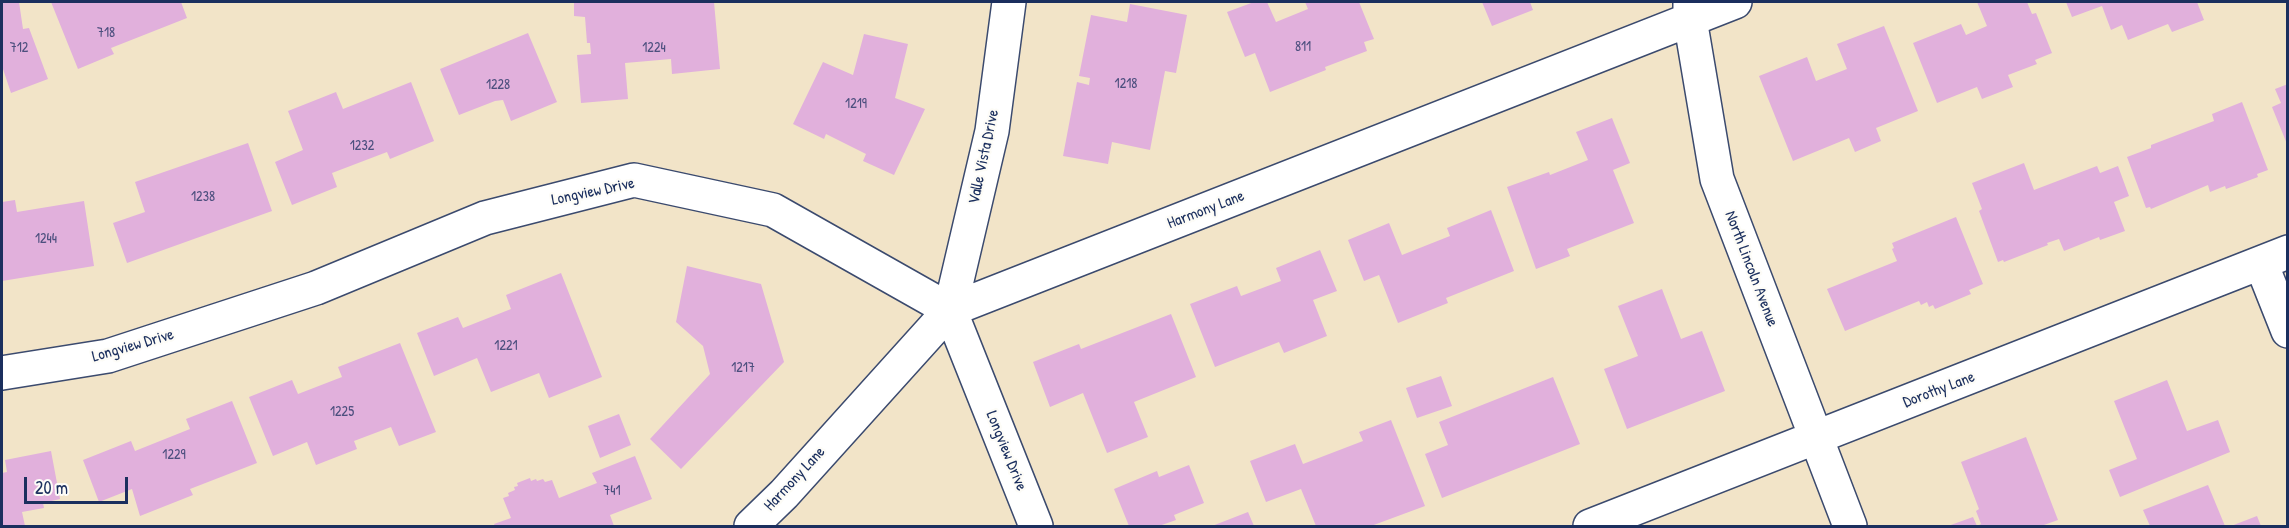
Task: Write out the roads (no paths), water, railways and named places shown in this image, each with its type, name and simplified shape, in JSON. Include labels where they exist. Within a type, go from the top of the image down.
[{"type":"street","name":"Valle Vista Drive","points":[[950,310],[992,131],[1009,2]]},
{"type":"street","name":"Harmony Lane","points":[[751,526],[784,494],[950,310],[1690,10],[1735,2]]},
{"type":"street","name":"North Lincoln Avenue","points":[[1690,10],[1717,179],[1850,526]]},
{"type":"street","name":"Longview Drive","points":[[2,374],[108,356],[316,288],[485,218],[634,180],[773,210],[950,310],[1036,526]]},
{"type":"street","name":"Dorothy Lane","points":[[1590,526],[2274,258]]},
{"type":"street","points":[[2274,258],[2288,331]]}]
